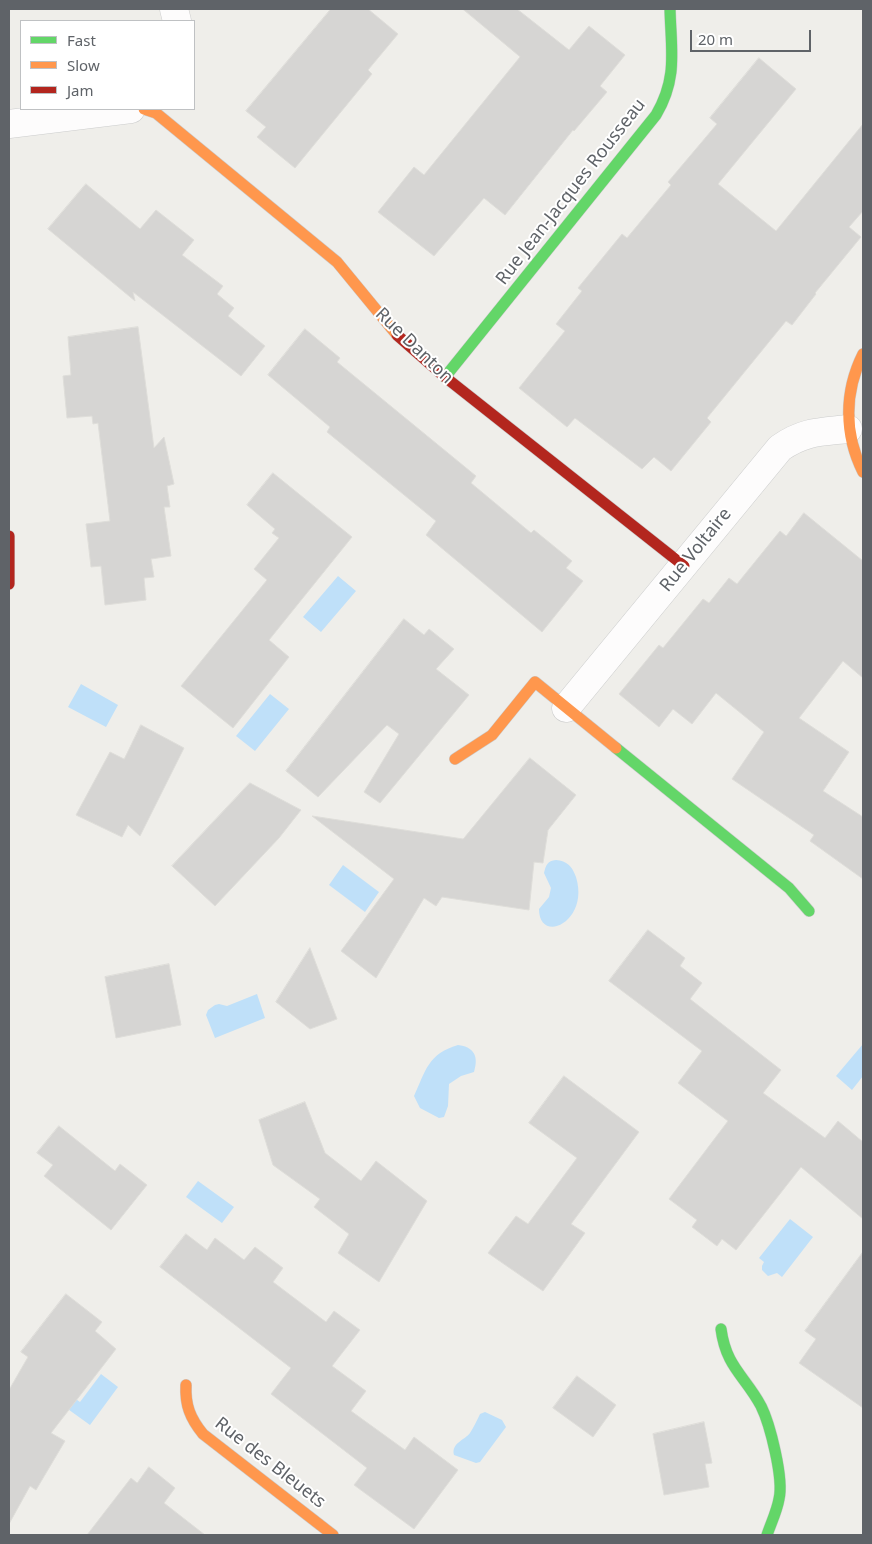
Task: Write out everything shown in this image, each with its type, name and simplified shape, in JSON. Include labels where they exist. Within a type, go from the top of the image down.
[{"type":"street","name":"Rue Jean-Jacques Rousseau","points":[[445,377],[656,115],[665,100],[670,84],[672,68],[670,9]]},
{"type":"street","name":"Rue Danton","points":[[9,124],[148,110],[337,262],[394,332],[445,377],[684,566]]},
{"type":"street","points":[[863,354],[852,380],[848,409],[848,429],[852,448],[863,472]]},
{"type":"street","name":"Rue Voltaire","points":[[566,708],[780,448],[794,438],[813,433],[848,429]]},
{"type":"street","points":[[9,536],[9,584]]},
{"type":"street","points":[[455,760],[492,735],[535,682],[788,888],[809,911]]},
{"type":"street","points":[[722,1329],[722,1344],[732,1364],[761,1406],[777,1456],[780,1497],[767,1535]]},
{"type":"street","name":"Rue des Bleuets","points":[[186,1385],[186,1409],[202,1434],[333,1535]]},
{"type":"water","points":[[338,576],[356,591],[321,632],[303,617]]},
{"type":"water","points":[[81,684],[118,705],[106,727],[68,707]]},
{"type":"water","points":[[270,694],[289,709],[255,751],[236,736]]},
{"type":"water","points":[[556,860],[566,863],[573,870],[578,893],[576,906],[570,916],[563,923],[554,927],[547,926],[541,920],[539,909],[549,897],[551,888],[544,873],[545,868],[549,862]]},
{"type":"water","points":[[343,865],[379,892],[365,912],[329,885]]},
{"type":"water","points":[[257,994],[265,1018],[215,1038],[206,1015],[208,1010],[215,1005],[227,1006]]},
{"type":"water","points":[[863,1044],[863,1076],[852,1090],[836,1076]]},
{"type":"water","points":[[458,1045],[468,1048],[474,1053],[476,1061],[474,1072],[461,1076],[449,1084],[448,1106],[444,1117],[439,1118],[420,1108],[414,1096],[425,1071],[434,1058],[440,1053]]},
{"type":"water","points":[[198,1181],[234,1207],[222,1223],[186,1197]]},
{"type":"water","points":[[790,1219],[813,1237],[782,1277],[777,1273],[768,1276],[762,1270],[764,1262],[759,1258]]},
{"type":"water","points":[[101,1374],[118,1387],[90,1425],[65,1407],[73,1397],[80,1402]]},
{"type":"water","points":[[485,1412],[502,1420],[506,1427],[480,1462],[476,1463],[454,1455],[456,1445],[470,1433],[480,1414]]},
{"type":"building","points":[[331,9],[368,9],[398,34],[368,70],[372,74],[295,168],[257,137],[266,127],[246,111]]},
{"type":"building","points":[[463,9],[517,9],[569,50],[589,26],[625,55],[600,86],[607,92],[573,130],[505,215],[484,198],[434,256],[378,212],[414,167],[424,175],[520,57]]},
{"type":"building","points":[[759,58],[796,89],[718,184],[776,231],[863,124],[863,211],[849,227],[861,237],[815,293],[792,325],[786,321],[707,418],[711,422],[671,471],[654,457],[642,469],[575,418],[567,427],[519,388],[565,331],[556,324],[582,291],[578,288],[622,234],[627,238],[671,185],[668,182],[717,124],[710,118]]},
{"type":"building","points":[[86,184],[140,229],[156,210],[194,240],[182,255],[223,286],[217,294],[234,308],[228,316],[265,346],[241,376],[133,292],[135,301],[48,229]]},
{"type":"building","points":[[138,327],[154,448],[164,437],[174,484],[167,486],[170,507],[164,507],[171,556],[151,559],[154,577],[144,578],[146,600],[105,605],[101,566],[91,567],[86,524],[110,521],[98,423],[93,424],[92,416],[67,418],[63,376],[71,375],[68,337]]},
{"type":"building","points":[[305,329],[340,358],[337,362],[476,476],[471,483],[531,533],[534,530],[572,561],[566,568],[583,581],[542,632],[426,535],[436,521],[327,432],[330,427],[268,375]]},
{"type":"building","points":[[273,473],[352,537],[269,640],[289,657],[233,728],[181,686],[267,580],[254,569],[279,538],[272,533],[275,529],[247,505]]},
{"type":"building","points":[[804,513],[863,561],[863,678],[843,661],[799,718],[849,752],[823,791],[863,817],[863,879],[810,841],[814,835],[732,779],[764,732],[716,693],[692,724],[673,709],[659,727],[619,694],[659,645],[663,648],[703,599],[709,603],[729,578],[737,584],[780,531],[786,536]]},
{"type":"building","points":[[404,619],[424,635],[429,629],[454,649],[436,669],[469,695],[380,803],[364,792],[399,734],[387,725],[318,797],[286,771]]},
{"type":"building","points":[[141,725],[184,748],[140,836],[128,825],[122,837],[76,815],[110,752],[124,759]]},
{"type":"building","points":[[530,758],[576,795],[548,830],[543,863],[534,862],[529,910],[442,897],[436,906],[424,898],[376,978],[341,951],[394,879],[312,816],[463,839]]},
{"type":"building","points":[[250,783],[301,810],[279,838],[215,906],[172,866]]},
{"type":"building","points":[[648,930],[685,958],[680,966],[702,983],[690,999],[781,1070],[763,1093],[825,1138],[838,1121],[863,1142],[863,1219],[801,1167],[736,1250],[722,1239],[717,1246],[692,1227],[697,1220],[669,1199],[728,1121],[678,1083],[702,1051],[609,981]]},
{"type":"building","points":[[310,948],[337,1019],[310,1029],[276,1002]]},
{"type":"building","points":[[169,964],[181,1025],[116,1038],[105,977]]},
{"type":"building","points":[[564,1076],[639,1132],[571,1224],[585,1233],[543,1291],[488,1253],[516,1216],[528,1224],[577,1158],[529,1123]]},
{"type":"building","points":[[305,1102],[325,1153],[361,1181],[376,1161],[427,1201],[379,1282],[338,1253],[349,1234],[314,1207],[320,1199],[273,1165],[259,1120]]},
{"type":"building","points":[[59,1126],[115,1171],[120,1164],[147,1185],[111,1230],[44,1176],[53,1165],[37,1153]]},
{"type":"building","points":[[186,1234],[207,1250],[215,1238],[244,1260],[255,1247],[283,1268],[273,1282],[326,1322],[334,1311],[360,1330],[332,1366],[366,1391],[351,1411],[405,1450],[414,1437],[458,1470],[414,1529],[354,1485],[367,1468],[271,1394],[291,1368],[160,1267]]},
{"type":"building","points":[[863,1252],[863,1408],[799,1363],[816,1339],[805,1331]]},
{"type":"building","points":[[66,1294],[102,1322],[95,1331],[116,1349],[51,1433],[65,1441],[36,1490],[30,1486],[9,1524],[9,1390],[28,1357],[21,1352]]},
{"type":"building","points":[[577,1376],[616,1405],[593,1437],[553,1408]]},
{"type":"building","points":[[704,1422],[712,1463],[705,1464],[709,1487],[664,1495],[653,1434]]},
{"type":"building","points":[[149,1467],[175,1488],[164,1503],[205,1535],[87,1535],[131,1478],[137,1483]]},
{"type":"traffic: fast","points":[[445,377],[656,115],[668,89],[672,64],[670,9]]},
{"type":"traffic: fast","points":[[616,748],[789,888],[809,911]]},
{"type":"traffic: fast","points":[[721,1329],[727,1353],[765,1414],[775,1452],[780,1490],[777,1508],[767,1535]]},
{"type":"traffic: slow","points":[[147,110],[156,113],[337,262],[397,335]]},
{"type":"traffic: slow","points":[[863,354],[852,383],[849,413],[852,443],[863,472]]},
{"type":"traffic: slow","points":[[455,759],[492,735],[535,682],[616,748]]},
{"type":"traffic: slow","points":[[186,1385],[186,1399],[189,1411],[203,1434],[333,1535]]},
{"type":"traffic: jam","points":[[397,335],[445,377],[684,566]]},
{"type":"traffic: jam","points":[[9,536],[9,584]]}]
